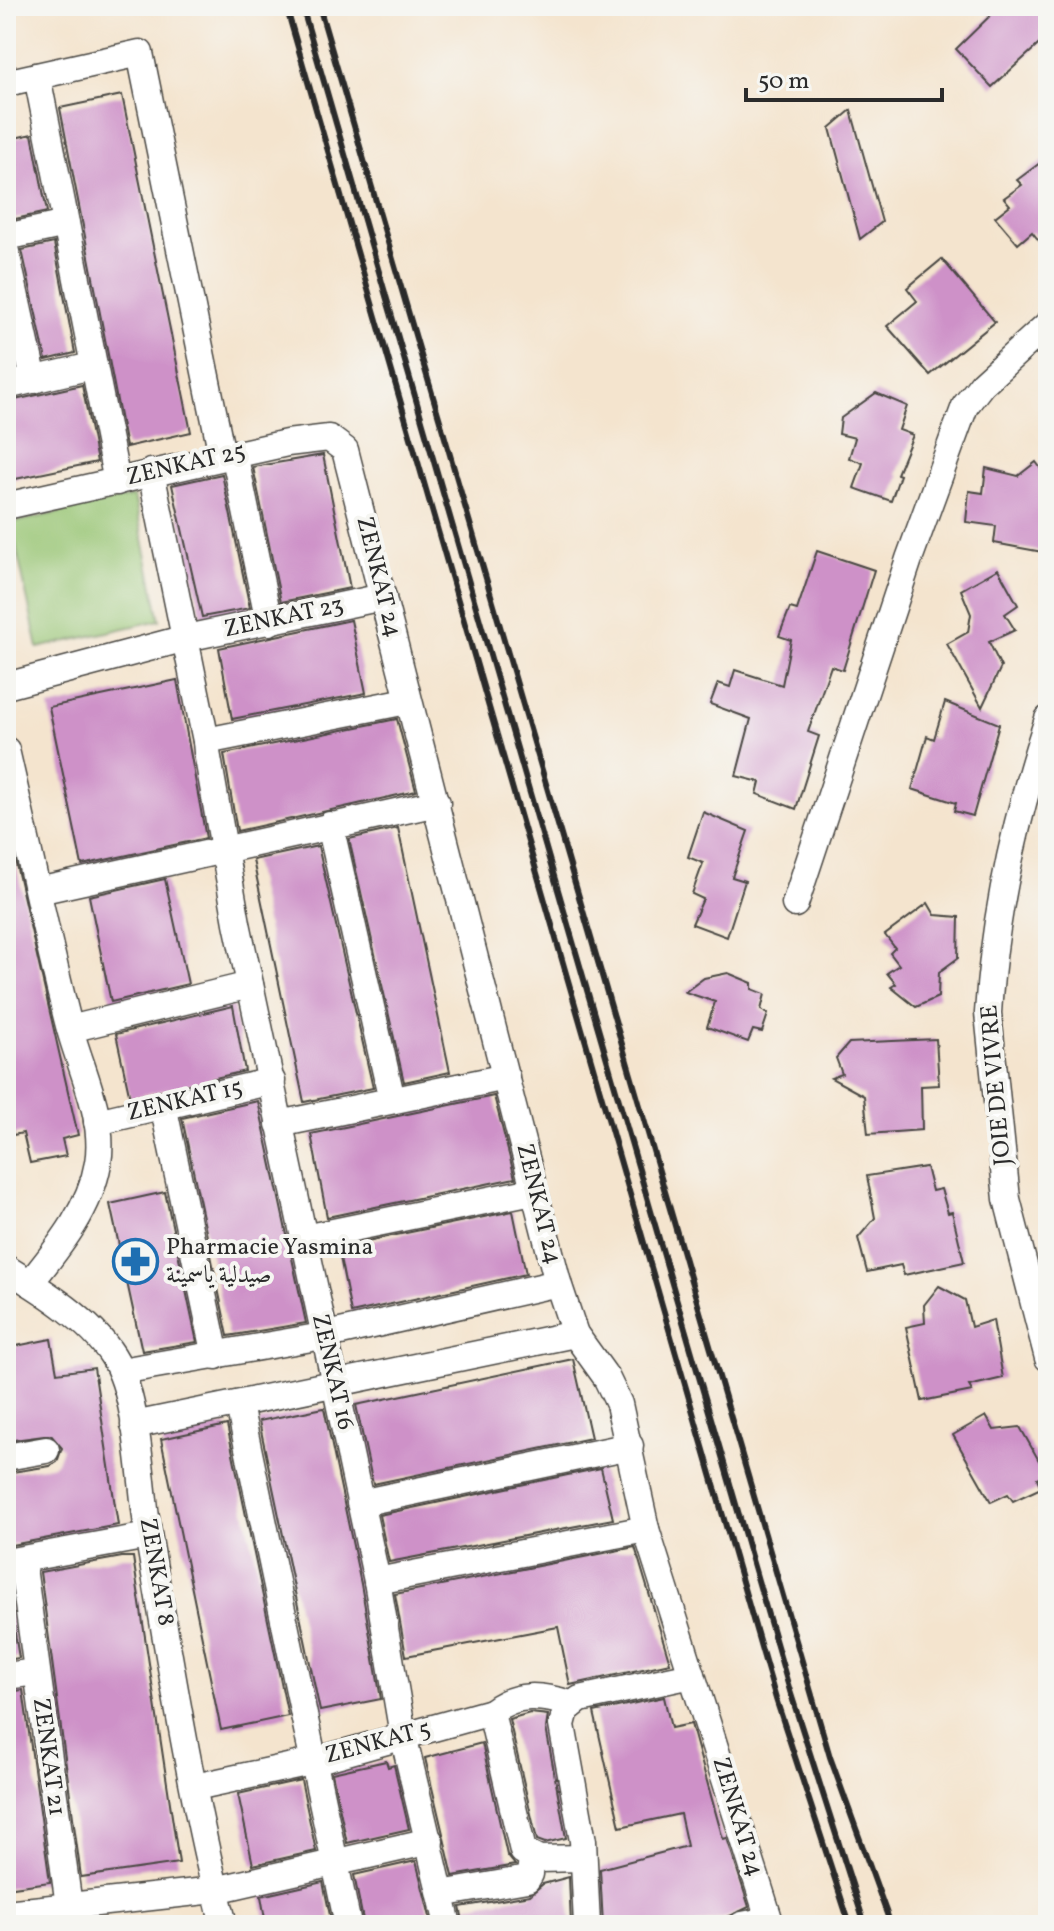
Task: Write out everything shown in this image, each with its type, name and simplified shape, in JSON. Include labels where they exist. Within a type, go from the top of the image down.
[{"type":"street","points":[[6,83],[140,53],[228,454],[269,622]]},
{"type":"street","points":[[37,76],[117,482]]},
{"type":"street","points":[[6,237],[66,224]]},
{"type":"street","points":[[6,252],[34,380]]},
{"type":"street","points":[[795,904],[909,559],[965,406],[982,384],[1048,324]]},
{"type":"street","points":[[6,386],[92,366]]},
{"type":"street","name":"ZENKAT 25","points":[[6,506],[228,454],[329,438],[341,445],[351,467]]},
{"type":"street","name":"ZENKAT 24","points":[[351,467],[407,701],[437,803],[558,1283],[575,1334],[606,1377],[619,1404],[646,1529],[770,1922]]},
{"type":"street","name":"ZENKAT 16","points":[[151,472],[206,741],[222,849],[377,1581],[403,1735],[448,1925]]},
{"type":"street","name":"ZENKAT 23","points":[[6,686],[186,638],[383,597]]},
{"type":"street","points":[[206,741],[407,701]]},
{"type":"street","name":"JOIE DE VIVRE","points":[[1048,719],[1018,818],[990,983],[988,1013],[1007,1199],[1038,1278],[1048,1358]]},
{"type":"street","points":[[6,750],[70,1029],[97,1122],[98,1163],[87,1198],[73,1226],[30,1283]]},
{"type":"street","points":[[38,891],[437,803]]},
{"type":"street","points":[[330,825],[392,1100]]},
{"type":"street","points":[[70,1029],[250,985]]},
{"type":"street","points":[[279,1124],[506,1077]]},
{"type":"street","name":"ZENKAT 15","points":[[97,1122],[272,1081]]},
{"type":"street","points":[[163,1105],[216,1356]]},
{"type":"street","points":[[304,1238],[533,1191]]},
{"type":"street","name":"ZENKAT 8","points":[[6,1268],[88,1327],[121,1371],[134,1425],[148,1536],[224,1925]]},
{"type":"street","points":[[121,1371],[323,1336],[558,1283]]},
{"type":"street","points":[[134,1425],[575,1334]]},
{"type":"street","points":[[239,1405],[311,1762],[348,1925]]},
{"type":"street","points":[[360,1503],[630,1446]]},
{"type":"street","points":[[6,1457],[46,1450]]},
{"type":"street","points":[[377,1581],[646,1529]]},
{"type":"street","points":[[14,1561],[148,1536]]},
{"type":"street","name":"ZENKAT 21","points":[[14,1561],[36,1672],[69,1906]]},
{"type":"street","points":[[6,1676],[36,1672]]},
{"type":"street","points":[[587,1925],[583,1858],[562,1725],[570,1704],[597,1694],[692,1675]]},
{"type":"street","name":"ZENKAT 5","points":[[195,1787],[311,1762],[491,1712],[508,1701],[537,1696],[570,1704]]},
{"type":"street","points":[[491,1712],[521,1847],[532,1858],[583,1858]]},
{"type":"street","points":[[6,1913],[215,1890],[430,1841]]},
{"type":"street","points":[[441,1894],[527,1879],[532,1858]]},
{"type":"street","points":[[742,1925],[770,1922]]},
{"type":"green space","points":[[134,496],[160,620],[38,648],[11,523]]},
{"type":"building","points":[[1000,6],[1048,6],[1048,36],[992,87],[956,49]]},
{"type":"building","points":[[122,95],[191,432],[126,447],[60,108]]},
{"type":"building","points":[[851,110],[882,222],[860,239],[830,128]]},
{"type":"building","points":[[32,134],[47,212],[6,221],[6,140]]},
{"type":"building","points":[[1048,157],[1048,252],[1032,232],[1018,244],[995,217],[1010,205],[1004,198],[1022,185],[1017,180]]},
{"type":"building","points":[[54,243],[75,353],[46,360],[22,250]]},
{"type":"building","points":[[942,259],[995,322],[930,375],[887,326],[917,301],[907,288]]},
{"type":"building","points":[[82,385],[97,462],[6,481],[6,402]]},
{"type":"building","points":[[876,393],[907,406],[899,430],[913,435],[897,474],[900,475],[891,501],[854,488],[863,463],[849,458],[855,438],[839,434],[841,418]]},
{"type":"building","points":[[323,455],[350,588],[281,602],[253,467]]},
{"type":"building","points":[[1036,462],[1048,478],[1048,553],[994,543],[996,526],[966,522],[969,491],[983,493],[986,468],[1018,476]]},
{"type":"building","points":[[222,474],[250,608],[202,617],[172,485]]},
{"type":"building","points":[[817,551],[874,570],[843,670],[831,666],[808,732],[819,736],[796,809],[757,794],[760,782],[736,776],[751,719],[710,704],[718,683],[730,687],[735,670],[782,685],[791,640],[779,636],[790,608],[797,610]]},
{"type":"building","points":[[998,569],[1018,605],[1005,614],[1015,630],[989,642],[1001,667],[982,707],[947,644],[968,632],[971,614],[961,590]]},
{"type":"building","points":[[351,620],[366,693],[232,719],[219,648]]},
{"type":"building","points":[[177,680],[206,838],[82,865],[49,707]]},
{"type":"building","points":[[945,702],[999,724],[973,816],[954,811],[956,803],[912,789],[927,736],[934,739]]},
{"type":"building","points":[[397,719],[416,791],[237,831],[224,754]]},
{"type":"building","points":[[703,812],[748,831],[732,877],[745,881],[727,937],[692,924],[703,899],[692,894],[703,863],[688,857]]},
{"type":"building","points":[[398,828],[450,1072],[404,1082],[349,839]]},
{"type":"building","points":[[9,834],[78,1135],[62,1139],[66,1156],[30,1163],[23,1133],[13,1135],[6,1102]]},
{"type":"building","points":[[318,846],[373,1088],[304,1102],[253,860]]},
{"type":"building","points":[[165,879],[188,984],[111,1002],[89,896]]},
{"type":"building","points":[[928,903],[935,915],[959,917],[958,958],[939,972],[938,997],[916,1007],[891,987],[896,984],[887,973],[899,965],[890,953],[895,948],[885,935]]},
{"type":"building","points":[[728,973],[752,983],[752,989],[765,994],[761,1010],[768,1014],[762,1032],[753,1030],[748,1042],[707,1027],[715,1002],[685,992],[704,978]]},
{"type":"building","points":[[233,1006],[245,1071],[130,1098],[116,1034]]},
{"type":"building","points":[[936,1039],[939,1085],[921,1086],[922,1130],[868,1134],[864,1096],[831,1078],[842,1074],[836,1058],[849,1043]]},
{"type":"building","points":[[494,1096],[515,1178],[327,1217],[311,1134]]},
{"type":"building","points":[[258,1101],[306,1323],[228,1336],[182,1118]]},
{"type":"building","points":[[926,1167],[932,1191],[941,1189],[948,1213],[952,1212],[964,1262],[904,1275],[901,1265],[867,1272],[858,1238],[875,1218],[867,1176]]},
{"type":"building","points":[[165,1192],[197,1342],[142,1351],[110,1204]]},
{"type":"building","points":[[513,1211],[526,1274],[351,1313],[338,1247]]},
{"type":"building","points":[[939,1286],[965,1300],[971,1327],[993,1320],[1003,1378],[969,1386],[972,1391],[922,1401],[906,1327],[925,1323],[924,1305]]},
{"type":"building","points":[[51,1339],[57,1373],[94,1368],[118,1525],[6,1546],[6,1473],[50,1466],[57,1462],[62,1448],[51,1435],[6,1441],[6,1348]]},
{"type":"building","points":[[573,1359],[591,1438],[373,1484],[356,1405]]},
{"type":"building","points":[[324,1408],[361,1584],[381,1699],[320,1711],[259,1421]]},
{"type":"building","points":[[986,1416],[994,1430],[1020,1427],[1046,1473],[1037,1478],[1041,1488],[1013,1501],[1008,1494],[991,1502],[953,1435]]},
{"type":"building","points":[[227,1425],[288,1716],[221,1730],[161,1439]]},
{"type":"building","points":[[601,1468],[613,1519],[389,1562],[379,1515]]},
{"type":"building","points":[[635,1547],[670,1663],[570,1685],[558,1627],[406,1656],[395,1594]]},
{"type":"building","points":[[133,1557],[179,1863],[81,1877],[40,1572]]},
{"type":"building","points":[[6,1578],[19,1658],[6,1660]]},
{"type":"building","points":[[23,1690],[50,1882],[6,1888],[6,1692]]},
{"type":"building","points":[[664,1697],[671,1728],[691,1724],[723,1839],[727,1838],[749,1907],[728,1917],[692,1925],[603,1925],[600,1869],[687,1846],[680,1814],[620,1827],[594,1712]]},
{"type":"building","points":[[530,1713],[548,1715],[546,1728],[566,1838],[545,1843],[537,1840],[509,1719]]},
{"type":"building","points":[[482,1743],[507,1855],[515,1865],[453,1876],[425,1758]]},
{"type":"building","points":[[386,1761],[388,1767],[394,1765],[409,1829],[347,1843],[332,1773]]},
{"type":"building","points":[[301,1780],[316,1851],[253,1865],[238,1794]]},
{"type":"building","points":[[416,1861],[432,1925],[364,1925],[354,1875]]},
{"type":"building","points":[[569,1877],[571,1925],[464,1925],[460,1907],[530,1895],[543,1884]]},
{"type":"building","points":[[323,1882],[332,1925],[266,1925],[261,1896]]},
{"type":"railway","points":[[286,6],[776,1699],[850,1925]]},
{"type":"railway","points":[[302,6],[790,1691],[865,1925]]},
{"type":"railway","points":[[319,6],[830,1757],[891,1925]]},
{"type":"place","name":"Pharmacie Yasmina صيدلية ياسمينة","points":[[135,1262]]}]
